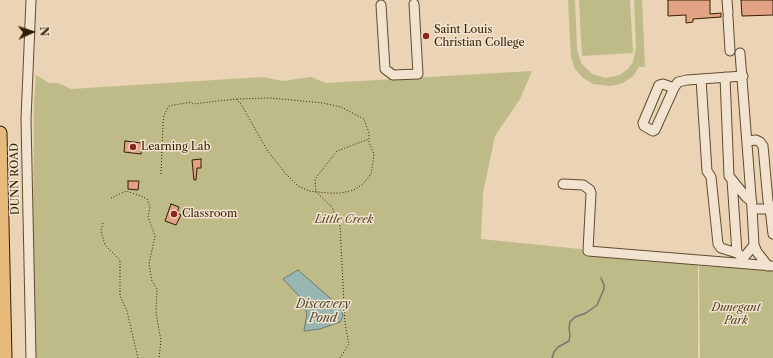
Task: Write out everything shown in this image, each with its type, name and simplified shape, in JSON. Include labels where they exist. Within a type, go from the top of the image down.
[{"type":"highway","points":[[0,133],[5,358]]},
{"type":"street","name":"DUNN ROAD","points":[[31,0],[26,119],[31,358]]},
{"type":"street","points":[[727,0],[730,51]]},
{"type":"street","points":[[381,5],[385,69],[393,75],[418,74],[414,4]]},
{"type":"street","points":[[740,53],[743,76],[754,244],[757,252],[770,266]]},
{"type":"street","points":[[674,88],[663,84],[659,85],[642,123],[644,126],[653,131],[655,130],[678,82],[743,76]]},
{"type":"street","points":[[725,77],[730,178],[740,258]]},
{"type":"street","points":[[701,79],[707,171],[712,177],[718,244],[721,248],[740,258]]},
{"type":"street","points":[[747,141],[756,140],[764,146],[770,173],[768,201],[773,234]]},
{"type":"street","points":[[712,177],[730,178],[752,206],[770,208]]},
{"type":"street","points":[[562,184],[583,185],[590,190],[588,251],[740,258],[770,266]]},
{"type":"street","points":[[740,258],[754,244]]},
{"type":"path","points":[[161,174],[164,115],[169,106],[191,102],[193,104],[236,99],[270,98],[305,100],[341,107],[364,119],[369,133],[369,143],[374,154],[371,174],[363,184],[354,190],[341,193],[309,191],[298,186],[286,174],[267,150],[236,99]]},
{"type":"path","points":[[340,358],[349,344],[345,323],[340,226],[332,207],[316,192],[315,179],[336,151],[369,139]]},
{"type":"path","points":[[111,198],[126,191],[147,199],[150,207],[148,216],[154,236],[154,245],[150,254],[149,264],[152,282],[157,289],[156,312],[161,341],[159,358]]},
{"type":"path","points":[[103,223],[101,231],[105,245],[120,260],[120,296],[127,311],[138,358]]},
{"type":"green space","points":[[568,0],[575,0],[577,49],[581,63],[592,74],[605,78],[620,75],[628,69],[633,62],[636,47],[634,0],[642,0],[645,67],[639,67],[633,76],[623,83],[611,86],[593,84],[583,78],[575,69],[571,57]]},
{"type":"green space","points":[[579,0],[630,0],[633,53],[582,56]]},
{"type":"green space","name":"Little Creek","points":[[532,71],[520,99],[495,136],[483,193],[481,239],[698,261],[698,358],[32,358],[34,103],[36,75],[49,83],[58,83],[71,89],[263,77],[283,81],[311,77],[326,83]]},
{"type":"green space","name":"Dunegant Park","points":[[699,266],[773,270],[773,358],[700,358]]},
{"type":"water","name":"Discovery Pond","points":[[298,270],[338,305],[343,316],[340,322],[320,329],[304,331],[307,313],[299,296],[283,279]]},
{"type":"building","points":[[668,0],[710,0],[710,14],[721,13],[721,17],[693,19],[693,22],[686,23],[686,15],[668,16]]},
{"type":"building","points":[[741,0],[773,0],[773,15],[742,16]]},
{"type":"building","name":"Learning Lab","points":[[125,141],[142,143],[141,154],[124,152]]},
{"type":"building","points":[[201,159],[201,168],[197,168],[196,180],[194,180],[192,160]]},
{"type":"building","points":[[128,181],[139,181],[138,190],[128,189]]},
{"type":"building","name":"Classroom","points":[[171,204],[179,207],[177,213],[181,215],[176,225],[165,221]]},
{"type":"waterway","points":[[552,358],[558,347],[569,341],[570,322],[575,317],[586,313],[597,305],[604,289],[601,278]]},
{"type":"place","name":"Saint Louis Christian College","points":[[426,36]]},
{"type":"place","name":"Learning Lab","points":[[133,147]]},
{"type":"place","name":"Classroom","points":[[174,214]]}]
